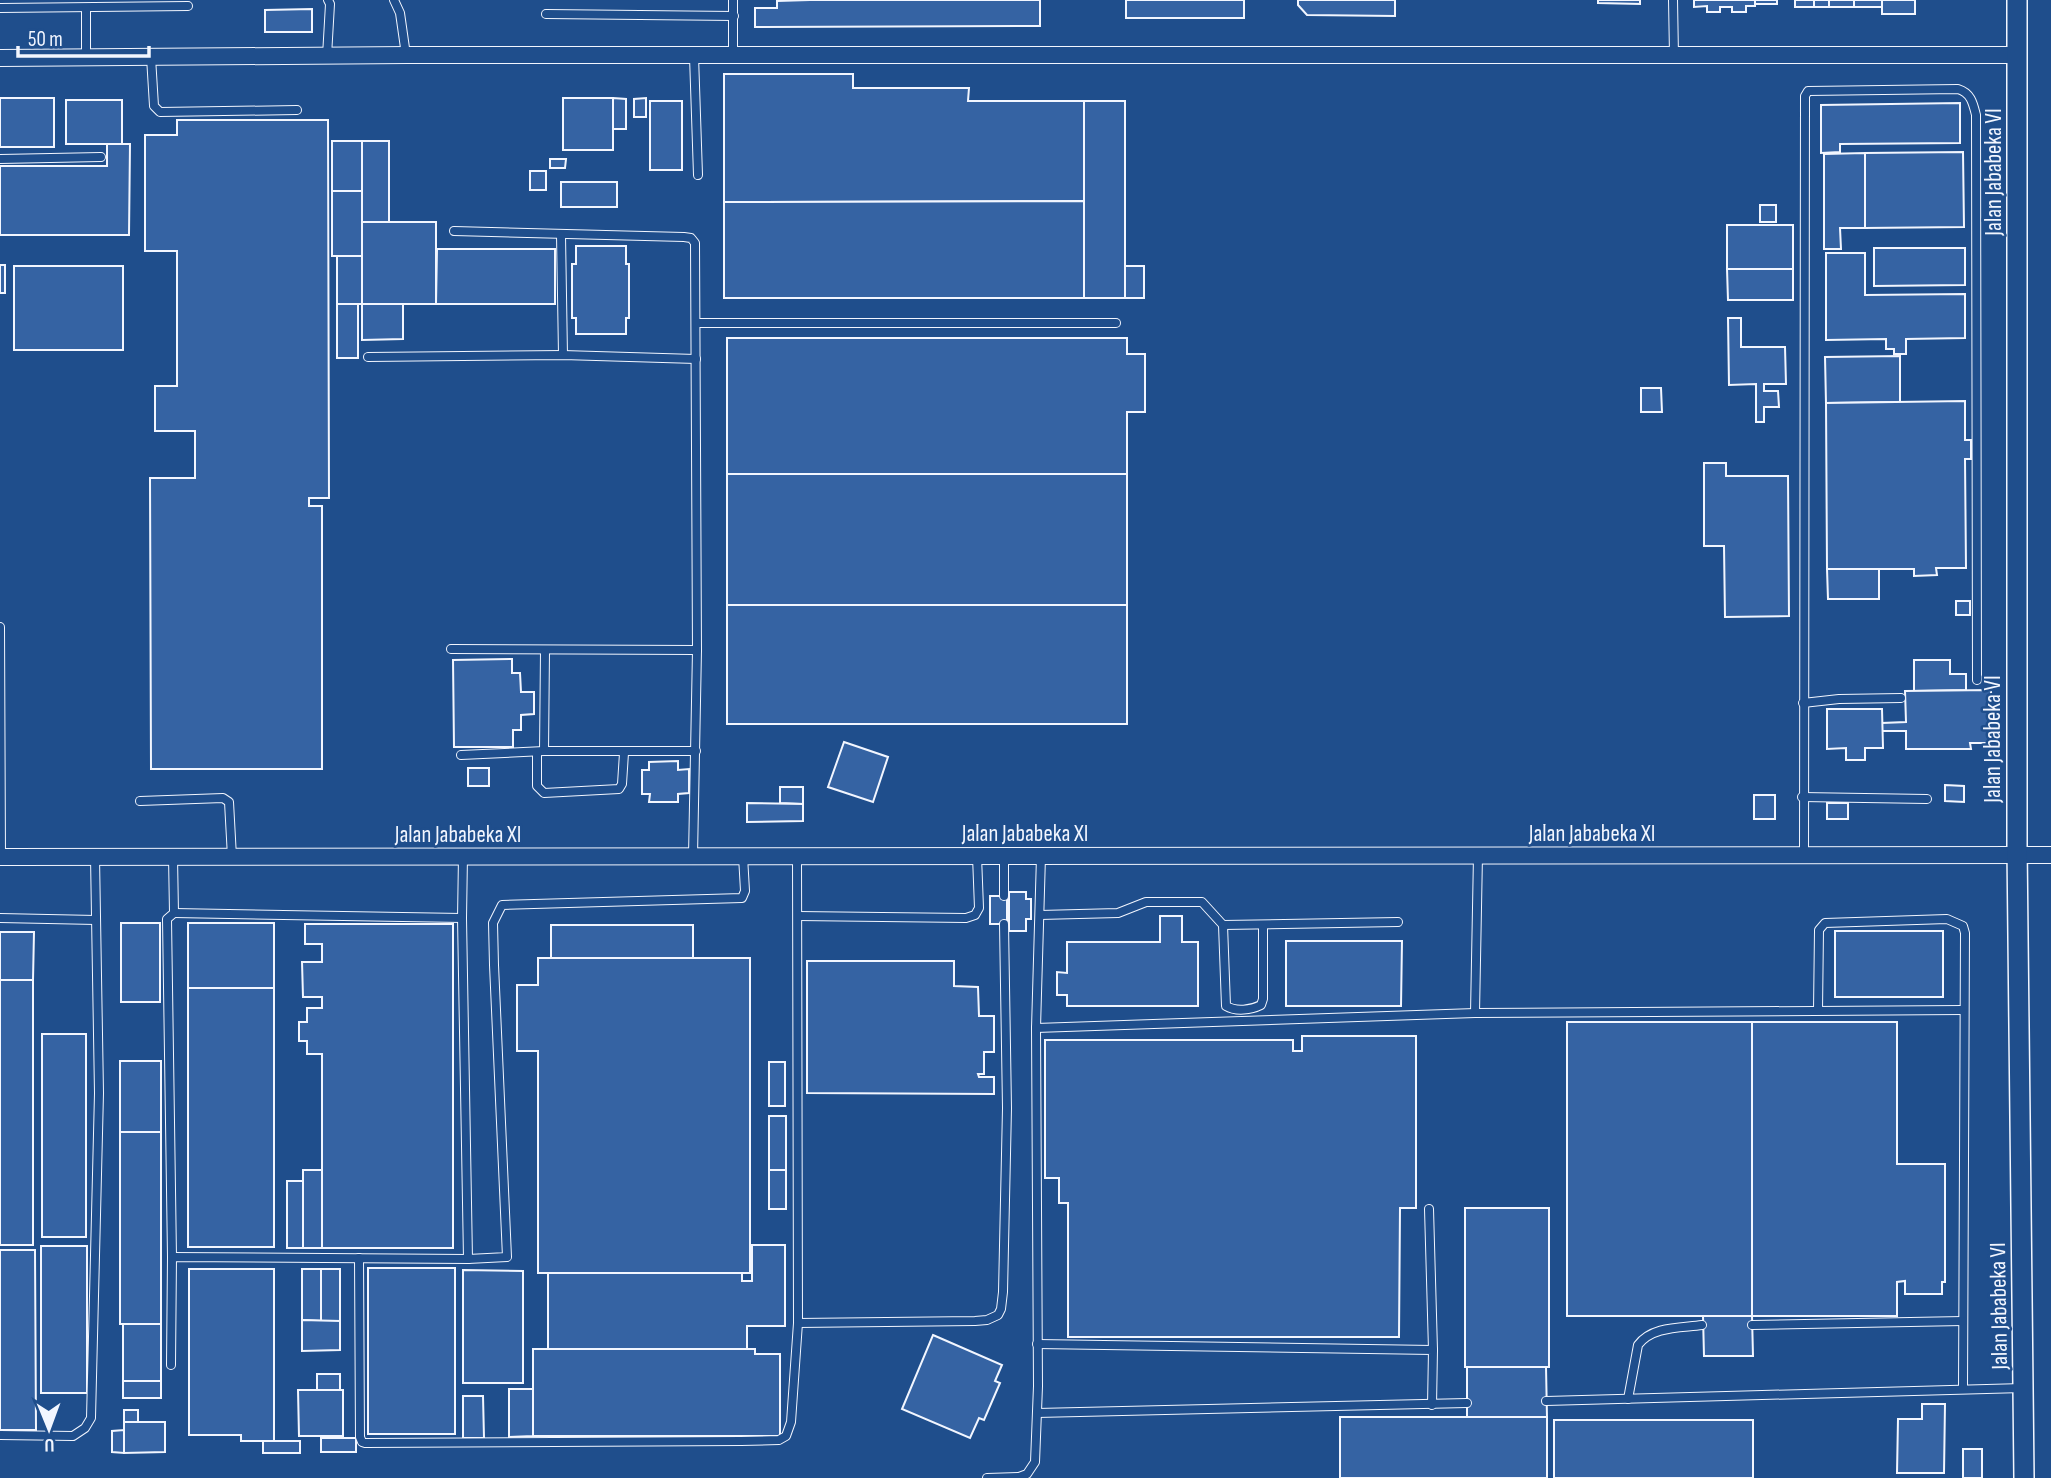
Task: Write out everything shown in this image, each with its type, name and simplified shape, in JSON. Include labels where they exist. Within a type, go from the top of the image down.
[{"type":"street","name":"Jalan Jababeka VI","points":[[2017,0],[2024,855],[2024,1478]]},
{"type":"street","points":[[0,58],[407,55],[2018,55]]},
{"type":"street","name":"Jalan Jababeka XI","points":[[0,857],[2051,855]]},
{"type":"lane","points":[[327,56],[328,0]]},
{"type":"lane","points":[[394,0],[400,13],[407,55]]},
{"type":"lane","points":[[733,0],[733,56]]},
{"type":"lane","points":[[1673,0],[1674,55]]},
{"type":"lane","points":[[0,8],[188,6]]},
{"type":"lane","points":[[86,8],[86,57]]},
{"type":"lane","points":[[546,14],[734,16]]},
{"type":"lane","points":[[694,56],[698,175]]},
{"type":"lane","points":[[151,57],[154,106],[160,112],[297,110]]},
{"type":"lane","points":[[1804,855],[1805,96],[1808,91],[1958,89],[1966,93],[1976,115],[1978,680]]},
{"type":"lane","points":[[0,159],[101,157]]},
{"type":"lane","points":[[454,231],[691,238],[695,243],[697,650],[693,856]]},
{"type":"lane","points":[[561,235],[563,355]]},
{"type":"lane","points":[[695,323],[1116,323]]},
{"type":"lane","points":[[368,357],[563,355],[696,359]]},
{"type":"lane","points":[[0,627],[0,857]]},
{"type":"lane","points":[[451,649],[697,650]]},
{"type":"lane","points":[[545,651],[537,786],[544,793],[619,789],[622,783],[624,752]]},
{"type":"lane","points":[[1803,703],[1839,699],[1901,698]]},
{"type":"lane","points":[[461,755],[696,751]]},
{"type":"lane","points":[[1802,796],[1927,799]]},
{"type":"lane","points":[[140,801],[223,798],[229,802],[232,857]]},
{"type":"lane","points":[[1475,1013],[1478,855]]},
{"type":"lane","points":[[463,856],[468,1259]]},
{"type":"lane","points":[[172,1257],[505,1258],[508,1254],[494,965],[494,923],[502,905],[742,898],[745,891],[743,856]]},
{"type":"lane","points":[[359,1258],[362,1442],[782,1439],[789,1431],[791,1422],[798,1323],[797,856]]},
{"type":"lane","points":[[798,916],[966,918],[975,915],[979,908],[977,856]]},
{"type":"lane","points":[[1004,856],[1004,896]]},
{"type":"lane","points":[[987,1478],[1019,1477],[1032,1470],[1035,1462],[1037,1028],[1041,856]]},
{"type":"lane","points":[[0,1435],[73,1436],[85,1428],[91,1418],[99,1093],[95,857]]},
{"type":"lane","points":[[173,857],[174,913]]},
{"type":"lane","points":[[1040,915],[1118,913],[1146,902],[1202,902],[1223,925],[1226,1006],[1239,1010],[1255,1008],[1261,1005],[1263,999],[1262,925]]},
{"type":"lane","points":[[170,1365],[172,1257],[167,919],[174,913],[462,918]]},
{"type":"lane","points":[[0,918],[96,920]]},
{"type":"lane","points":[[1818,1010],[1819,930],[1825,923],[1948,919],[1963,926],[1963,1389]]},
{"type":"lane","points":[[1223,925],[1398,922]]},
{"type":"lane","points":[[798,1323],[975,1321],[993,1318],[1001,1309],[1007,1108],[1004,924]]},
{"type":"lane","points":[[1037,1028],[1475,1013],[1963,1010]]},
{"type":"lane","points":[[1429,1209],[1432,1405]]},
{"type":"lane","points":[[1752,1325],[1963,1321]]},
{"type":"lane","points":[[1628,1399],[1638,1345],[1644,1338],[1667,1329],[1702,1325]]},
{"type":"lane","points":[[1037,1344],[1433,1350]]},
{"type":"lane","points":[[1546,1401],[2023,1388]]},
{"type":"lane","points":[[1037,1413],[1432,1405],[1467,1402]]},
{"type":"building","points":[[1040,0],[1040,26],[755,27],[755,8],[777,8],[777,1]]},
{"type":"building","points":[[1126,0],[1244,0],[1244,18],[1126,18]]},
{"type":"building","points":[[1298,0],[1395,0],[1395,16],[1307,15],[1298,5]]},
{"type":"building","points":[[1598,0],[1640,0],[1640,4],[1598,3]]},
{"type":"building","points":[[1694,0],[1755,0],[1755,6],[1746,6],[1746,12],[1732,12],[1732,7],[1720,7],[1720,12],[1707,12],[1707,6],[1694,7]]},
{"type":"building","points":[[1755,0],[1777,0],[1777,4],[1755,4]]},
{"type":"building","points":[[1795,0],[1814,0],[1814,7],[1795,7]]},
{"type":"building","points":[[1814,0],[1829,0],[1829,7],[1814,7]]},
{"type":"building","points":[[1829,0],[1854,0],[1854,7],[1829,7]]},
{"type":"building","points":[[1854,0],[1882,0],[1882,7],[1854,7]]},
{"type":"building","points":[[1882,0],[1915,0],[1915,14],[1882,14]]},
{"type":"building","points":[[312,9],[312,32],[265,32],[265,10]]},
{"type":"building","points":[[724,74],[853,74],[853,88],[969,88],[968,101],[1084,101],[1084,201],[724,202]]},
{"type":"building","points":[[0,98],[54,98],[54,147],[0,147]]},
{"type":"building","points":[[563,98],[613,98],[613,150],[563,150]]},
{"type":"building","points":[[613,98],[626,99],[626,129],[613,129]]},
{"type":"building","points":[[646,98],[646,117],[634,117],[634,99]]},
{"type":"building","points":[[66,100],[122,100],[122,144],[66,144]]},
{"type":"building","points":[[650,101],[682,101],[682,170],[650,170]]},
{"type":"building","points":[[1084,101],[1125,101],[1125,298],[1084,298]]},
{"type":"building","points":[[1960,103],[1960,143],[1840,144],[1840,152],[1821,153],[1821,105]]},
{"type":"building","points":[[177,120],[328,120],[329,498],[309,498],[309,506],[322,506],[322,769],[151,769],[150,478],[195,478],[195,431],[155,431],[155,386],[177,386],[177,251],[145,251],[145,135],[177,135]]},
{"type":"building","points":[[332,141],[362,141],[362,191],[332,191]]},
{"type":"building","points":[[362,141],[389,141],[389,222],[362,222]]},
{"type":"building","points":[[107,144],[130,144],[129,235],[0,235],[0,166],[107,166]]},
{"type":"building","points":[[1963,152],[1964,227],[1865,228],[1865,153]]},
{"type":"building","points":[[1865,153],[1865,228],[1840,228],[1841,249],[1824,249],[1824,154]]},
{"type":"building","points":[[550,159],[566,159],[565,168],[550,168]]},
{"type":"building","points":[[530,171],[546,171],[546,190],[530,190]]},
{"type":"building","points":[[561,182],[617,182],[617,207],[561,207]]},
{"type":"building","points":[[332,191],[362,191],[362,256],[332,256]]},
{"type":"building","points":[[1084,201],[1084,298],[724,298],[724,202]]},
{"type":"building","points":[[1760,205],[1776,205],[1776,222],[1760,222]]},
{"type":"building","points":[[362,222],[436,222],[436,304],[362,304]]},
{"type":"building","points":[[1727,225],[1793,225],[1793,269],[1727,269]]},
{"type":"building","points":[[576,246],[626,246],[626,264],[629,264],[629,318],[626,318],[626,334],[576,334],[576,318],[572,318],[572,264],[576,264]]},
{"type":"building","points":[[1874,248],[1965,248],[1965,285],[1874,286]]},
{"type":"building","points":[[437,249],[555,249],[555,304],[436,304]]},
{"type":"building","points":[[1826,253],[1865,253],[1865,295],[1965,294],[1965,338],[1906,339],[1906,354],[1894,354],[1894,349],[1886,349],[1886,339],[1826,340]]},
{"type":"building","points":[[337,256],[362,256],[362,304],[337,304]]},
{"type":"building","points":[[0,265],[5,265],[5,293],[0,293]]},
{"type":"building","points":[[14,266],[123,266],[123,350],[14,350]]},
{"type":"building","points":[[1125,266],[1144,266],[1144,298],[1125,298]]},
{"type":"building","points":[[1727,269],[1793,269],[1793,300],[1728,300]]},
{"type":"building","points":[[337,304],[358,304],[358,358],[337,358]]},
{"type":"building","points":[[362,304],[403,304],[403,339],[362,340]]},
{"type":"building","points":[[1728,318],[1741,318],[1741,347],[1785,347],[1786,384],[1764,384],[1764,391],[1778,391],[1779,407],[1764,407],[1764,422],[1756,422],[1756,384],[1729,385]]},
{"type":"building","points":[[727,338],[1127,338],[1127,354],[1145,354],[1145,412],[1127,412],[1127,474],[727,474]]},
{"type":"building","points":[[1900,356],[1900,402],[1826,403],[1825,357]]},
{"type":"building","points":[[1641,388],[1661,388],[1662,412],[1641,412]]},
{"type":"building","points":[[1965,401],[1965,440],[1971,440],[1971,459],[1965,459],[1966,568],[1936,568],[1937,575],[1914,576],[1914,569],[1827,569],[1826,403]]},
{"type":"building","points":[[1704,463],[1726,463],[1726,476],[1788,476],[1789,616],[1725,617],[1724,546],[1704,546]]},
{"type":"building","points":[[727,474],[1127,474],[1127,605],[727,605]]},
{"type":"building","points":[[1827,569],[1879,569],[1879,599],[1828,599]]},
{"type":"building","points":[[1956,601],[1970,601],[1970,615],[1956,615]]},
{"type":"building","points":[[727,605],[1127,605],[1127,724],[727,724]]},
{"type":"building","points":[[512,659],[512,673],[520,673],[521,692],[534,692],[534,714],[521,715],[521,730],[513,730],[513,747],[454,747],[453,660]]},
{"type":"building","points":[[1914,660],[1950,660],[1950,674],[1966,674],[1966,690],[1914,691]]},
{"type":"building","points":[[1991,690],[1992,743],[1970,743],[1971,749],[1906,749],[1906,731],[1882,731],[1882,723],[1906,722],[1905,691]]},
{"type":"building","points":[[1827,709],[1882,709],[1883,748],[1865,748],[1865,760],[1846,760],[1846,748],[1827,749]]},
{"type":"building","points":[[844,742],[888,757],[873,802],[828,787]]},
{"type":"building","points":[[678,761],[678,770],[689,769],[689,793],[678,794],[678,802],[649,802],[650,794],[642,794],[642,770],[649,770],[649,762]]},
{"type":"building","points":[[468,768],[489,768],[489,786],[468,786]]},
{"type":"building","points":[[1945,785],[1964,786],[1964,802],[1945,801]]},
{"type":"building","points":[[780,787],[803,787],[803,804],[780,803]]},
{"type":"building","points":[[1754,795],[1775,795],[1775,819],[1754,819]]},
{"type":"building","points":[[747,803],[803,804],[803,821],[747,822]]},
{"type":"building","points":[[1827,803],[1848,803],[1848,819],[1827,819]]},
{"type":"building","points":[[1009,892],[1026,892],[1026,899],[1031,899],[1031,919],[1026,919],[1026,931],[1009,931]]},
{"type":"building","points":[[990,896],[1007,896],[1007,924],[990,924]]},
{"type":"building","points":[[1160,916],[1182,916],[1182,942],[1198,942],[1198,1006],[1067,1006],[1067,995],[1057,995],[1057,972],[1067,973],[1067,942],[1160,942]]},
{"type":"building","points":[[121,923],[160,923],[160,1002],[121,1002]]},
{"type":"building","points":[[188,923],[274,923],[274,988],[188,988]]},
{"type":"building","points":[[305,924],[453,924],[453,1248],[322,1248],[322,1054],[307,1054],[307,1041],[299,1041],[299,1022],[307,1022],[307,1008],[322,1008],[322,997],[303,997],[302,962],[322,962],[322,944],[305,944]]},
{"type":"building","points":[[551,925],[693,925],[693,958],[551,958]]},
{"type":"building","points":[[1835,931],[1943,931],[1943,997],[1835,997]]},
{"type":"building","points":[[0,932],[34,932],[33,980],[0,980]]},
{"type":"building","points":[[1286,941],[1402,941],[1401,1006],[1286,1006]]},
{"type":"building","points":[[538,958],[750,958],[750,1273],[538,1273],[538,1051],[517,1051],[517,985],[538,985]]},
{"type":"building","points":[[807,961],[954,961],[954,986],[978,987],[979,1016],[994,1016],[994,1052],[984,1052],[984,1074],[978,1074],[979,1077],[994,1077],[994,1094],[807,1093]]},
{"type":"building","points":[[0,980],[33,980],[33,1245],[0,1245]]},
{"type":"building","points":[[188,988],[274,988],[274,1247],[188,1247]]},
{"type":"building","points":[[1567,1022],[1752,1022],[1752,1316],[1567,1316]]},
{"type":"building","points":[[1752,1022],[1897,1022],[1897,1164],[1945,1164],[1945,1282],[1942,1282],[1942,1294],[1905,1294],[1905,1281],[1897,1282],[1897,1316],[1752,1316]]},
{"type":"building","points":[[42,1034],[86,1034],[86,1237],[42,1237]]},
{"type":"building","points":[[1302,1036],[1416,1036],[1416,1208],[1400,1208],[1399,1337],[1068,1337],[1068,1203],[1059,1203],[1059,1178],[1045,1178],[1045,1040],[1293,1040],[1293,1051],[1302,1051]]},
{"type":"building","points":[[120,1061],[161,1061],[161,1132],[120,1132]]},
{"type":"building","points":[[769,1062],[785,1062],[785,1106],[769,1106]]},
{"type":"building","points":[[769,1116],[786,1116],[786,1170],[769,1170]]},
{"type":"building","points":[[120,1132],[161,1132],[161,1324],[120,1324]]},
{"type":"building","points":[[303,1170],[322,1170],[322,1248],[303,1248]]},
{"type":"building","points":[[769,1170],[786,1170],[786,1209],[769,1209]]},
{"type":"building","points":[[287,1181],[303,1181],[303,1248],[287,1248]]},
{"type":"building","points":[[1465,1208],[1549,1208],[1549,1367],[1465,1367]]},
{"type":"building","points":[[752,1245],[785,1245],[785,1326],[747,1326],[747,1349],[548,1349],[548,1273],[742,1273],[742,1281],[752,1281]]},
{"type":"building","points":[[41,1246],[87,1246],[87,1393],[41,1393]]},
{"type":"building","points":[[0,1250],[35,1250],[36,1430],[0,1430]]},
{"type":"building","points":[[368,1268],[455,1268],[455,1434],[368,1434]]},
{"type":"building","points":[[189,1269],[274,1269],[274,1441],[241,1441],[241,1435],[189,1435]]},
{"type":"building","points":[[302,1269],[321,1269],[321,1321],[302,1320]]},
{"type":"building","points":[[321,1269],[340,1269],[340,1321],[321,1321]]},
{"type":"building","points":[[463,1270],[523,1271],[523,1383],[463,1383]]},
{"type":"building","points":[[1703,1316],[1752,1316],[1753,1356],[1704,1356]]},
{"type":"building","points":[[302,1320],[340,1321],[340,1350],[302,1351]]},
{"type":"building","points":[[123,1324],[161,1324],[161,1381],[123,1381]]},
{"type":"building","points":[[933,1335],[1002,1365],[995,1381],[1000,1383],[984,1420],[979,1418],[970,1438],[902,1409]]},
{"type":"building","points":[[533,1349],[755,1349],[755,1354],[780,1354],[780,1436],[533,1436]]},
{"type":"building","points":[[1467,1367],[1546,1367],[1547,1417],[1467,1417]]},
{"type":"building","points":[[317,1374],[340,1374],[340,1390],[317,1390]]},
{"type":"building","points":[[123,1381],[161,1381],[161,1398],[123,1398]]},
{"type":"building","points":[[509,1389],[533,1389],[533,1436],[509,1437]]},
{"type":"building","points":[[298,1390],[343,1390],[343,1436],[299,1436]]},
{"type":"building","points":[[463,1396],[483,1396],[484,1438],[463,1438]]},
{"type":"building","points":[[1922,1404],[1945,1404],[1944,1473],[1897,1473],[1898,1419],[1922,1419]]},
{"type":"building","points":[[124,1410],[138,1410],[138,1423],[124,1422]]},
{"type":"building","points":[[1340,1417],[1547,1417],[1547,1478],[1340,1478]]},
{"type":"building","points":[[1554,1420],[1753,1420],[1753,1478],[1554,1478]]},
{"type":"building","points":[[124,1422],[165,1422],[165,1452],[124,1453]]},
{"type":"building","points":[[124,1430],[124,1453],[112,1452],[112,1431]]},
{"type":"building","points":[[321,1438],[356,1438],[356,1452],[321,1452]]},
{"type":"building","points":[[263,1441],[300,1441],[300,1453],[263,1453]]},
{"type":"building","points":[[1963,1449],[1982,1449],[1982,1478],[1963,1478]]}]
